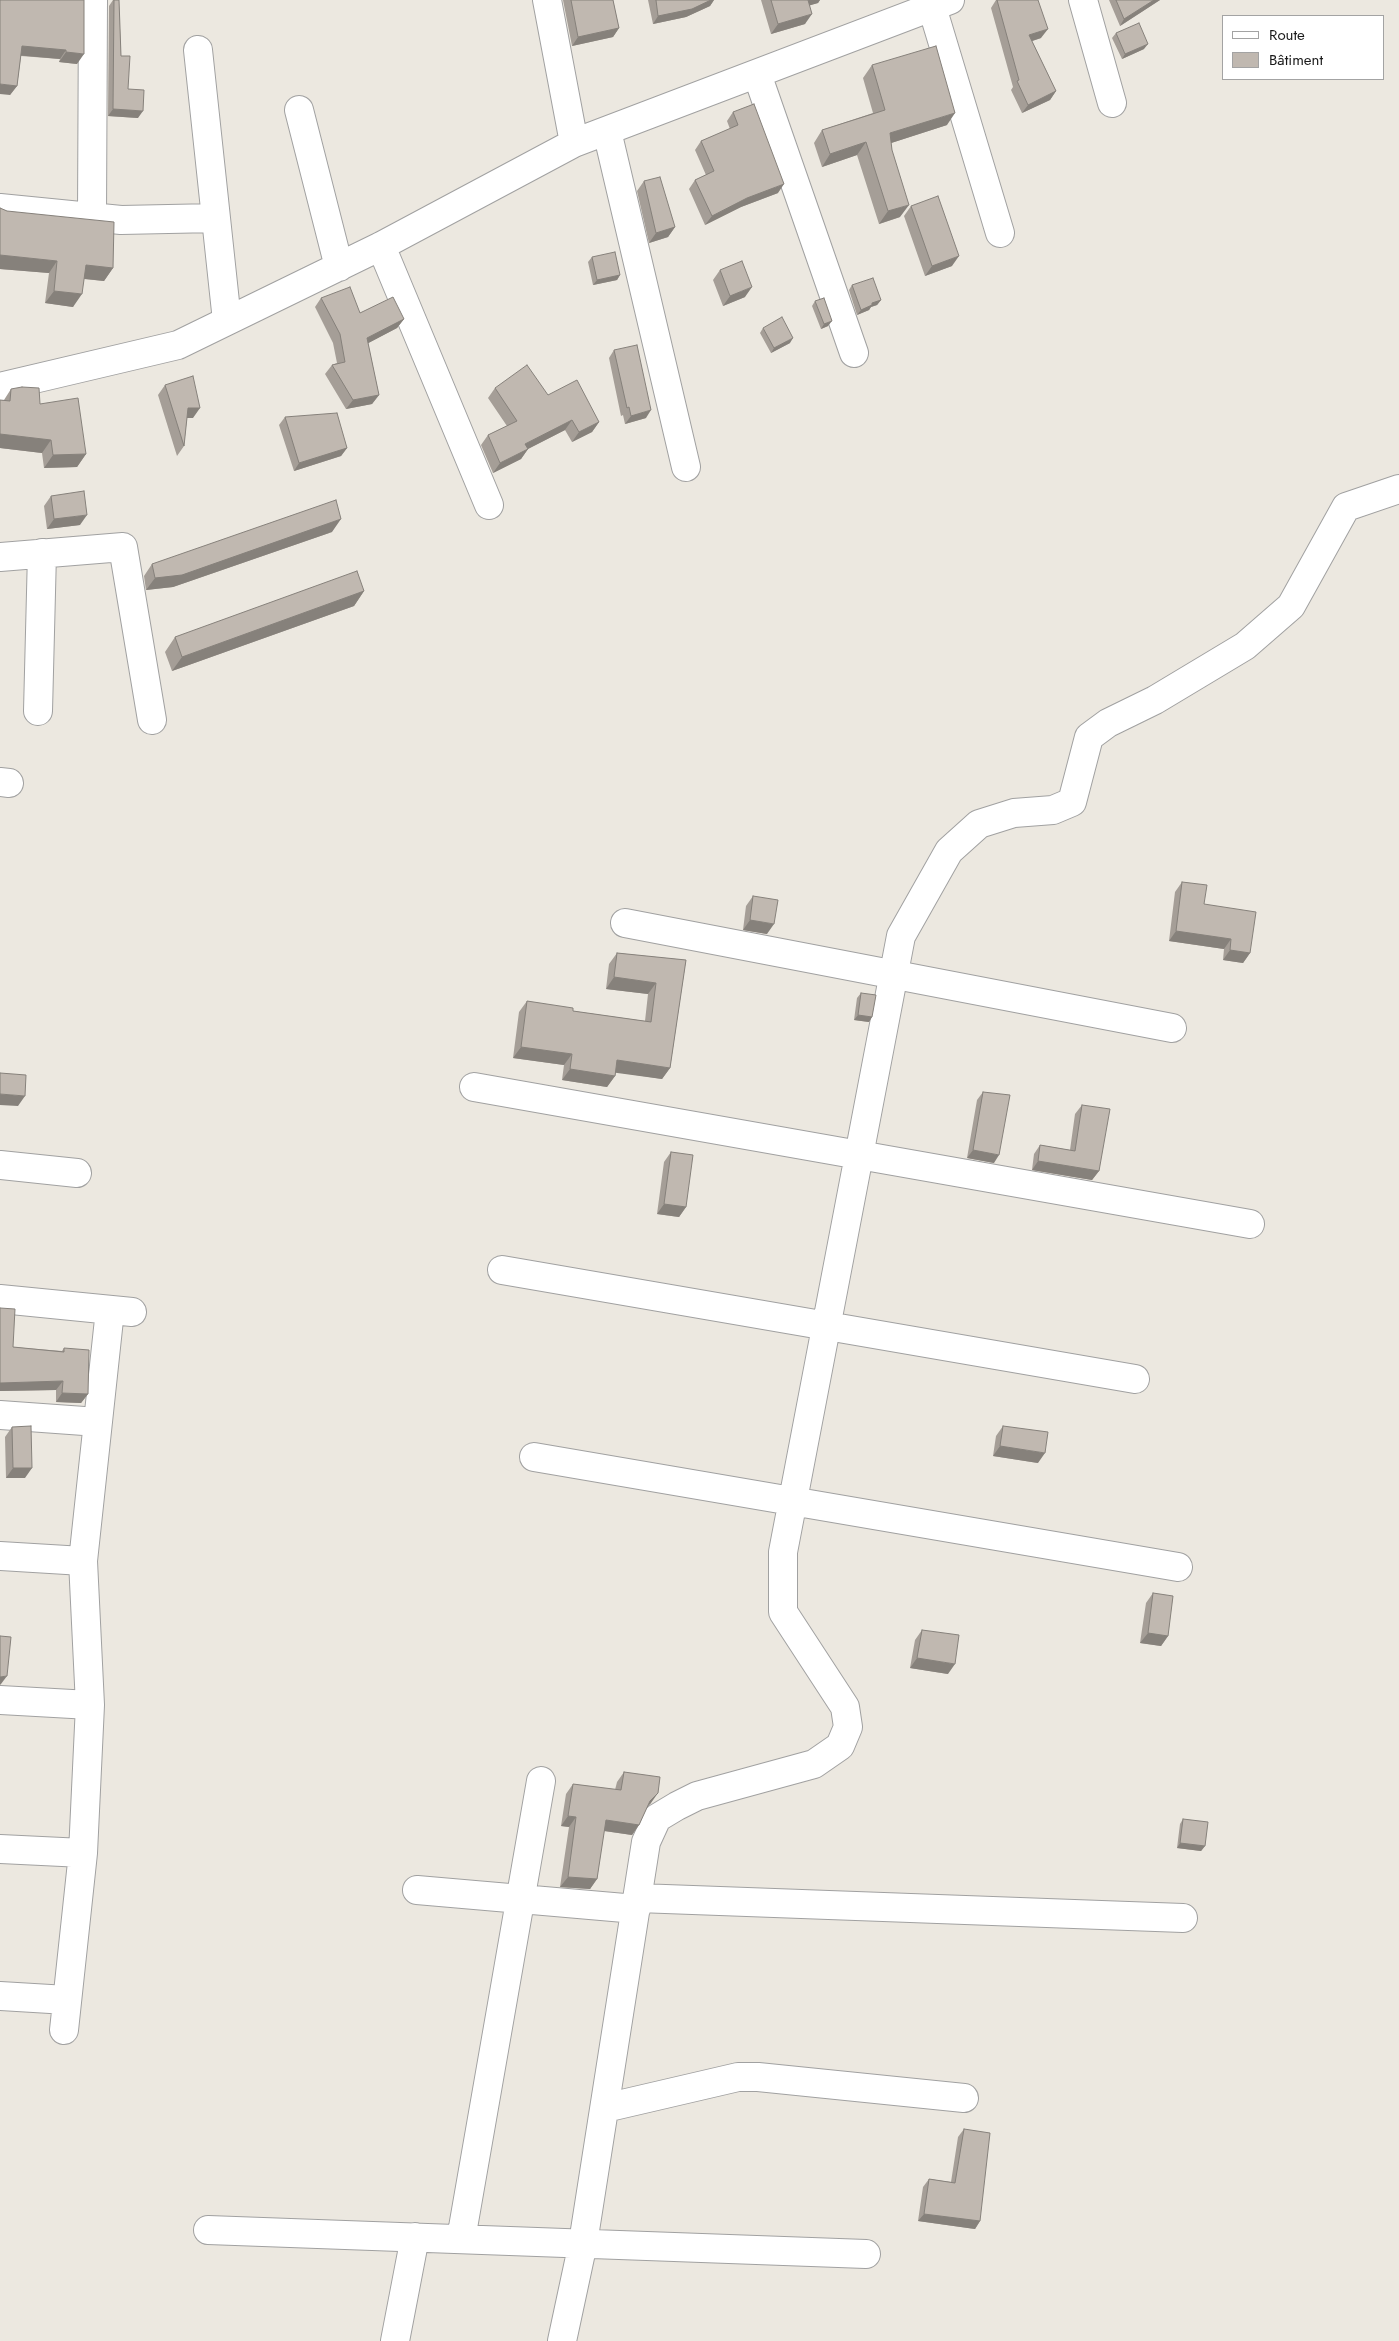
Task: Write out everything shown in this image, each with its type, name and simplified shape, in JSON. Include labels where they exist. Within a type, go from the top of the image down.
[{"type":"street","points":[[92,217],[93,0]]},
{"type":"street","points":[[547,0],[574,144]]},
{"type":"street","points":[[1083,0],[1112,103]]},
{"type":"street","points":[[0,387],[178,345],[381,246],[574,144],[941,3],[1000,233]]},
{"type":"street","points":[[198,50],[227,321]]},
{"type":"street","points":[[757,74],[854,353]]},
{"type":"street","points":[[300,110],[339,267]]},
{"type":"street","points":[[608,131],[686,467]]},
{"type":"street","points":[[0,208],[121,220],[216,218]]},
{"type":"street","points":[[381,246],[489,505]]},
{"type":"street","points":[[562,2341],[583,2244],[646,1842],[657,1818],[697,1796],[814,1764],[840,1746],[848,1727],[845,1707],[783,1612],[783,1552],[901,936],[949,851],[979,824],[1014,812],[1052,810],[1072,802],[1089,737],[1108,723],[1156,700],[1245,646],[1291,606],[1346,506],[1399,489]]},
{"type":"street","points":[[0,557],[124,547],[152,720]]},
{"type":"street","points":[[38,711],[42,554]]},
{"type":"street","points":[[625,923],[1172,1028]]},
{"type":"street","points":[[474,1087],[1250,1224]]},
{"type":"street","points":[[0,1165],[77,1173]]},
{"type":"street","points":[[502,1270],[1135,1379]]},
{"type":"street","points":[[0,1299],[121,1311],[98,1422],[83,1561],[90,1705],[83,1854],[64,2030]]},
{"type":"street","points":[[0,1415],[98,1422]]},
{"type":"street","points":[[534,1457],[1178,1567]]},
{"type":"street","points":[[0,1556],[83,1561]]},
{"type":"street","points":[[0,1700],[90,1705]]},
{"type":"street","points":[[461,2239],[541,1780]]},
{"type":"street","points":[[0,1848],[83,1854]]},
{"type":"street","points":[[417,1890],[520,1899],[637,1904],[1183,1918]]},
{"type":"street","points":[[0,1996],[67,2000]]},
{"type":"street","points":[[605,2108],[738,2077],[758,2077],[964,2098]]},
{"type":"street","points":[[208,2230],[866,2254]]},
{"type":"street","points":[[395,2341],[415,2238]]},
{"type":"building","points":[[0,0],[84,0],[84,54],[66,52],[66,50],[22,46],[17,86],[0,84]]},
{"type":"building","points":[[114,0],[119,0],[121,56],[130,56],[128,89],[144,90],[143,111],[113,109]]},
{"type":"building","points":[[571,0],[613,0],[619,28],[578,37]]},
{"type":"building","points":[[656,0],[711,0],[692,9],[658,16]]},
{"type":"building","points":[[771,0],[808,0],[812,14],[778,24]]},
{"type":"building","points":[[997,0],[1038,0],[1048,29],[1029,35],[1056,91],[1028,105],[1017,81],[1019,80]]},
{"type":"building","points":[[1116,0],[1154,0],[1124,19]]},
{"type":"building","points":[[1139,23],[1148,44],[1125,54],[1116,33]]},
{"type":"building","points":[[936,46],[955,113],[890,133],[892,150],[909,205],[888,211],[866,142],[830,154],[822,130],[885,110],[872,65]]},
{"type":"building","points":[[754,104],[784,184],[747,198],[712,216],[695,180],[714,171],[701,141],[738,125],[733,112]]},
{"type":"building","points":[[660,177],[675,227],[656,233],[644,181]]},
{"type":"building","points":[[938,196],[959,256],[932,266],[911,206]]},
{"type":"building","points":[[0,208],[7,211],[114,222],[113,268],[86,265],[82,294],[54,291],[57,261],[0,255]]},
{"type":"building","points":[[615,252],[620,275],[597,280],[592,257]]},
{"type":"building","points":[[742,261],[752,287],[730,296],[720,270]]},
{"type":"building","points":[[873,278],[881,300],[861,310],[852,285]]},
{"type":"building","points":[[350,287],[360,313],[393,297],[404,319],[367,338],[379,395],[353,400],[332,365],[345,362],[340,334],[321,298]]},
{"type":"building","points":[[824,298],[832,321],[824,324],[815,301]]},
{"type":"building","points":[[782,317],[793,338],[774,348],[763,328]]},
{"type":"building","points":[[637,345],[651,410],[631,416],[629,407],[627,408],[614,350]]},
{"type":"building","points":[[527,365],[548,395],[577,380],[599,422],[579,432],[572,420],[525,444],[528,449],[500,463],[488,435],[517,421],[495,388]]},
{"type":"building","points":[[193,376],[200,408],[188,408],[184,446],[165,385]]},
{"type":"building","points":[[22,387],[39,388],[40,404],[78,398],[86,454],[53,455],[51,440],[0,434],[0,400],[10,401],[11,389]]},
{"type":"building","points":[[337,413],[347,448],[299,463],[285,417]]},
{"type":"building","points":[[84,491],[87,515],[54,519],[51,496]]},
{"type":"building","points":[[336,500],[341,519],[182,575],[155,578],[152,564]]},
{"type":"building","points":[[357,571],[364,591],[182,657],[175,637]]},
{"type":"building","points":[[1182,882],[1207,885],[1204,904],[1256,912],[1250,953],[1230,950],[1231,939],[1176,931]]},
{"type":"building","points":[[753,896],[778,900],[774,924],[750,920]]},
{"type":"building","points":[[617,953],[686,960],[670,1068],[617,1060],[615,1076],[570,1069],[572,1054],[521,1047],[527,1001],[573,1008],[573,1011],[651,1022],[656,983],[614,977]]},
{"type":"building","points":[[861,993],[876,995],[872,1017],[858,1015]]},
{"type":"building","points":[[0,1073],[26,1075],[25,1096],[0,1094]]},
{"type":"building","points":[[983,1092],[1010,1095],[999,1155],[973,1150]]},
{"type":"building","points":[[1082,1105],[1110,1109],[1099,1171],[1038,1161],[1040,1145],[1075,1151]]},
{"type":"building","points":[[671,1152],[693,1155],[686,1207],[664,1204]]},
{"type":"building","points":[[0,1308],[15,1309],[13,1347],[64,1352],[64,1348],[89,1350],[88,1394],[62,1393],[63,1381],[0,1383]]},
{"type":"building","points":[[31,1426],[32,1468],[13,1468],[12,1427]]},
{"type":"building","points":[[1003,1426],[1048,1432],[1045,1453],[1000,1446]]},
{"type":"building","points":[[1153,1593],[1173,1596],[1168,1636],[1148,1633]]},
{"type":"building","points":[[922,1630],[959,1635],[955,1664],[917,1658]]},
{"type":"building","points":[[0,1636],[11,1637],[7,1676],[0,1677]]},
{"type":"building","points":[[624,1772],[660,1777],[658,1793],[650,1801],[639,1825],[606,1820],[597,1879],[568,1877],[576,1817],[568,1816],[573,1784],[621,1790]]},
{"type":"building","points":[[1183,1819],[1208,1822],[1205,1846],[1180,1843]]},
{"type":"building","points":[[964,2129],[990,2133],[980,2221],[924,2214],[929,2179],[955,2183]]}]
